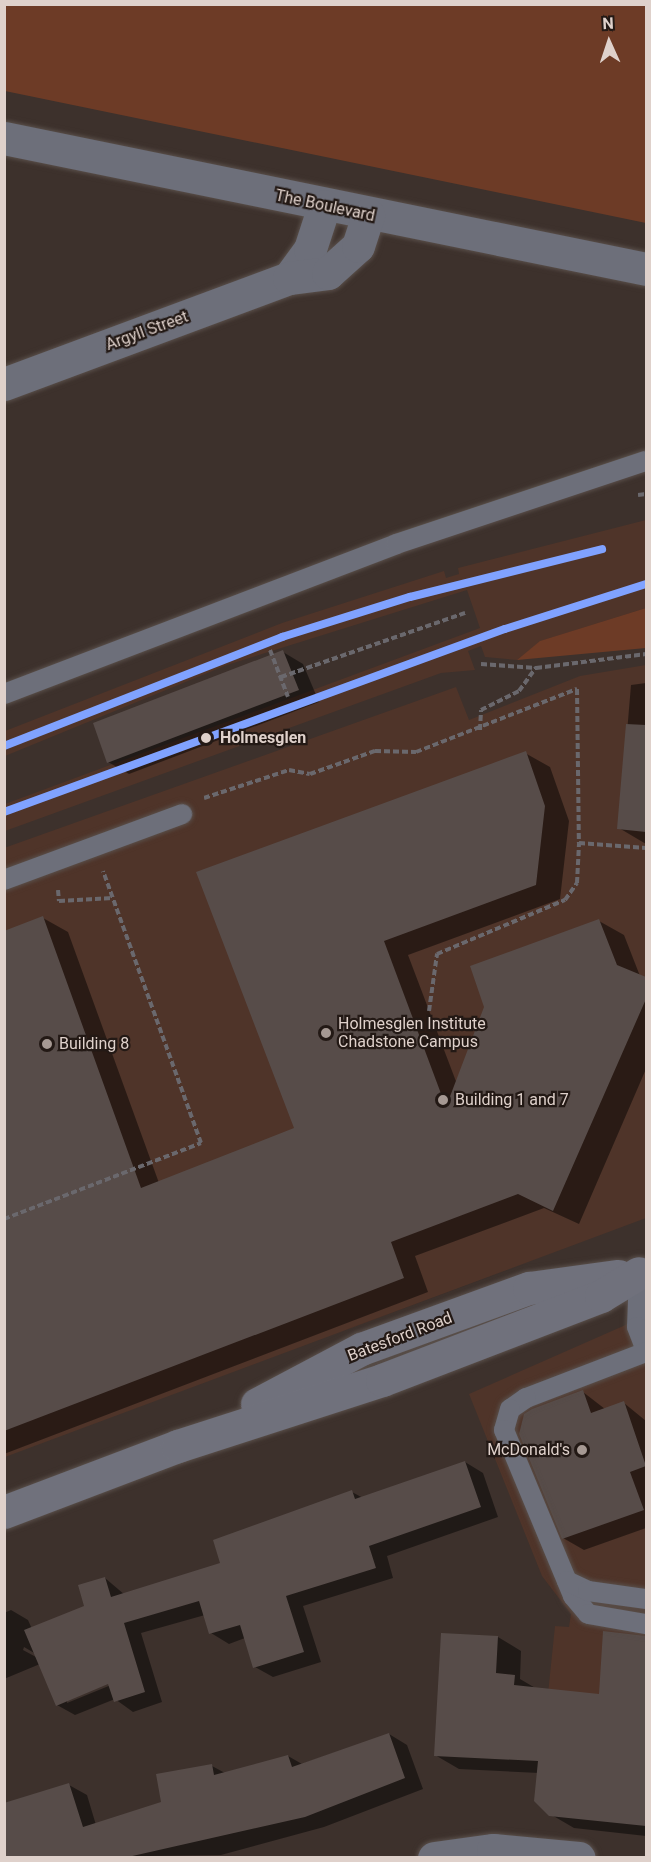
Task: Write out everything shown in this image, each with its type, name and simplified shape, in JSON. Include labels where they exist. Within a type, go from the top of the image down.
[{"type":"main road","name":"Batesford Road","points":[[4,1512],[178,1446],[382,1380],[601,1296],[643,1272]]},
{"type":"street","name":"The Boulevard","points":[[4,138],[324,206],[646,269]]},
{"type":"street","points":[[289,278],[313,243],[324,206]]},
{"type":"street","name":"Argyll Street","points":[[4,384],[289,278],[340,267],[358,246],[368,214]]},
{"type":"street","points":[[434,1857],[493,1850],[579,1857]]},
{"type":"lane","points":[[4,694],[396,544],[646,461]]},
{"type":"lane","points":[[4,880],[182,814]]},
{"type":"lane","points":[[643,1272],[637,1327],[646,1351],[510,1409],[504,1430],[567,1581],[588,1614],[646,1624]]},
{"type":"lane","points":[[567,1581],[588,1591],[646,1599]]},
{"type":"path","points":[[280,677],[465,613]]},
{"type":"path","points":[[270,650],[288,697]]},
{"type":"path","points":[[481,664],[536,668],[646,654]]},
{"type":"path","points":[[480,730],[481,710],[519,691],[536,668]]},
{"type":"path","points":[[182,814],[192,802],[290,770],[310,774],[375,751],[416,752],[480,730],[577,689],[579,843],[577,883],[565,900],[437,954],[429,1011]]},
{"type":"path","points":[[579,843],[646,848]]},
{"type":"path","points":[[4,1219],[201,1143],[102,869],[93,873]]},
{"type":"path","points":[[66,886],[57,891],[59,901],[113,898]]},
{"type":"shaded area","points":[[5,4],[646,5],[646,223],[5,91]]},
{"type":"shaded area","points":[[646,520],[646,608],[541,641],[517,660],[485,657],[481,646],[468,651],[475,670],[441,673],[5,831],[5,804],[480,628],[467,590],[227,665],[5,756],[5,731],[282,623],[444,571],[446,578],[459,574],[458,568]]},
{"type":"shaded area","points":[[646,608],[646,648],[517,660],[540,641]]},
{"type":"shaded area","name":"Holmesglen Institute Chadstone Campus","points":[[646,665],[646,1218],[5,1457],[4,848],[456,687],[469,720],[580,676]]},
{"type":"shaded area","points":[[646,1316],[646,1762],[542,1752],[555,1626],[569,1627],[571,1614],[542,1576],[469,1394]]},
{"type":"building","points":[[283,650],[299,690],[107,763],[93,723]]},
{"type":"building","points":[[626,724],[646,725],[646,832],[617,829]]},
{"type":"building","name":"Building 1 and 7","points":[[526,751],[545,806],[536,885],[384,941],[446,1107],[484,1007],[470,966],[599,919],[617,965],[646,977],[646,999],[553,1211],[518,1194],[391,1242],[404,1278],[4,1431],[4,931],[43,916],[141,1188],[294,1128],[196,872]]},
{"type":"building","name":"McDonald's","points":[[583,1390],[591,1413],[624,1401],[646,1466],[630,1472],[644,1510],[562,1539],[519,1434],[524,1414]]},
{"type":"building","points":[[465,1461],[481,1507],[369,1546],[376,1568],[286,1596],[304,1652],[253,1668],[240,1625],[209,1634],[199,1601],[124,1623],[145,1692],[114,1702],[108,1684],[56,1706],[24,1630],[84,1606],[78,1585],[105,1577],[111,1597],[220,1563],[213,1540],[352,1490],[355,1499]]},
{"type":"building","points":[[603,1631],[646,1636],[646,1826],[549,1816],[534,1801],[538,1761],[434,1756],[441,1633],[498,1636],[496,1673],[515,1675],[514,1685],[599,1694]]},
{"type":"building","points":[[389,1733],[405,1778],[305,1817],[128,1857],[4,1857],[4,1803],[69,1783],[83,1827],[161,1802],[156,1774],[212,1764],[214,1775],[288,1755],[292,1767]]},
{"type":"transit line","points":[[4,746],[282,637],[410,597],[602,549]]},
{"type":"transit line","points":[[4,812],[505,629],[646,584]]},
{"type":"place","name":"Holmesglen","points":[[206,738]]},
{"type":"place","name":"Holmesglen Institute Chadstone Campus","points":[[326,1033]]},
{"type":"place","name":"Building 8","points":[[47,1044]]},
{"type":"place","name":"Building 1 and 7","points":[[443,1100]]},
{"type":"place","name":"McDonald's","points":[[582,1450]]}]
